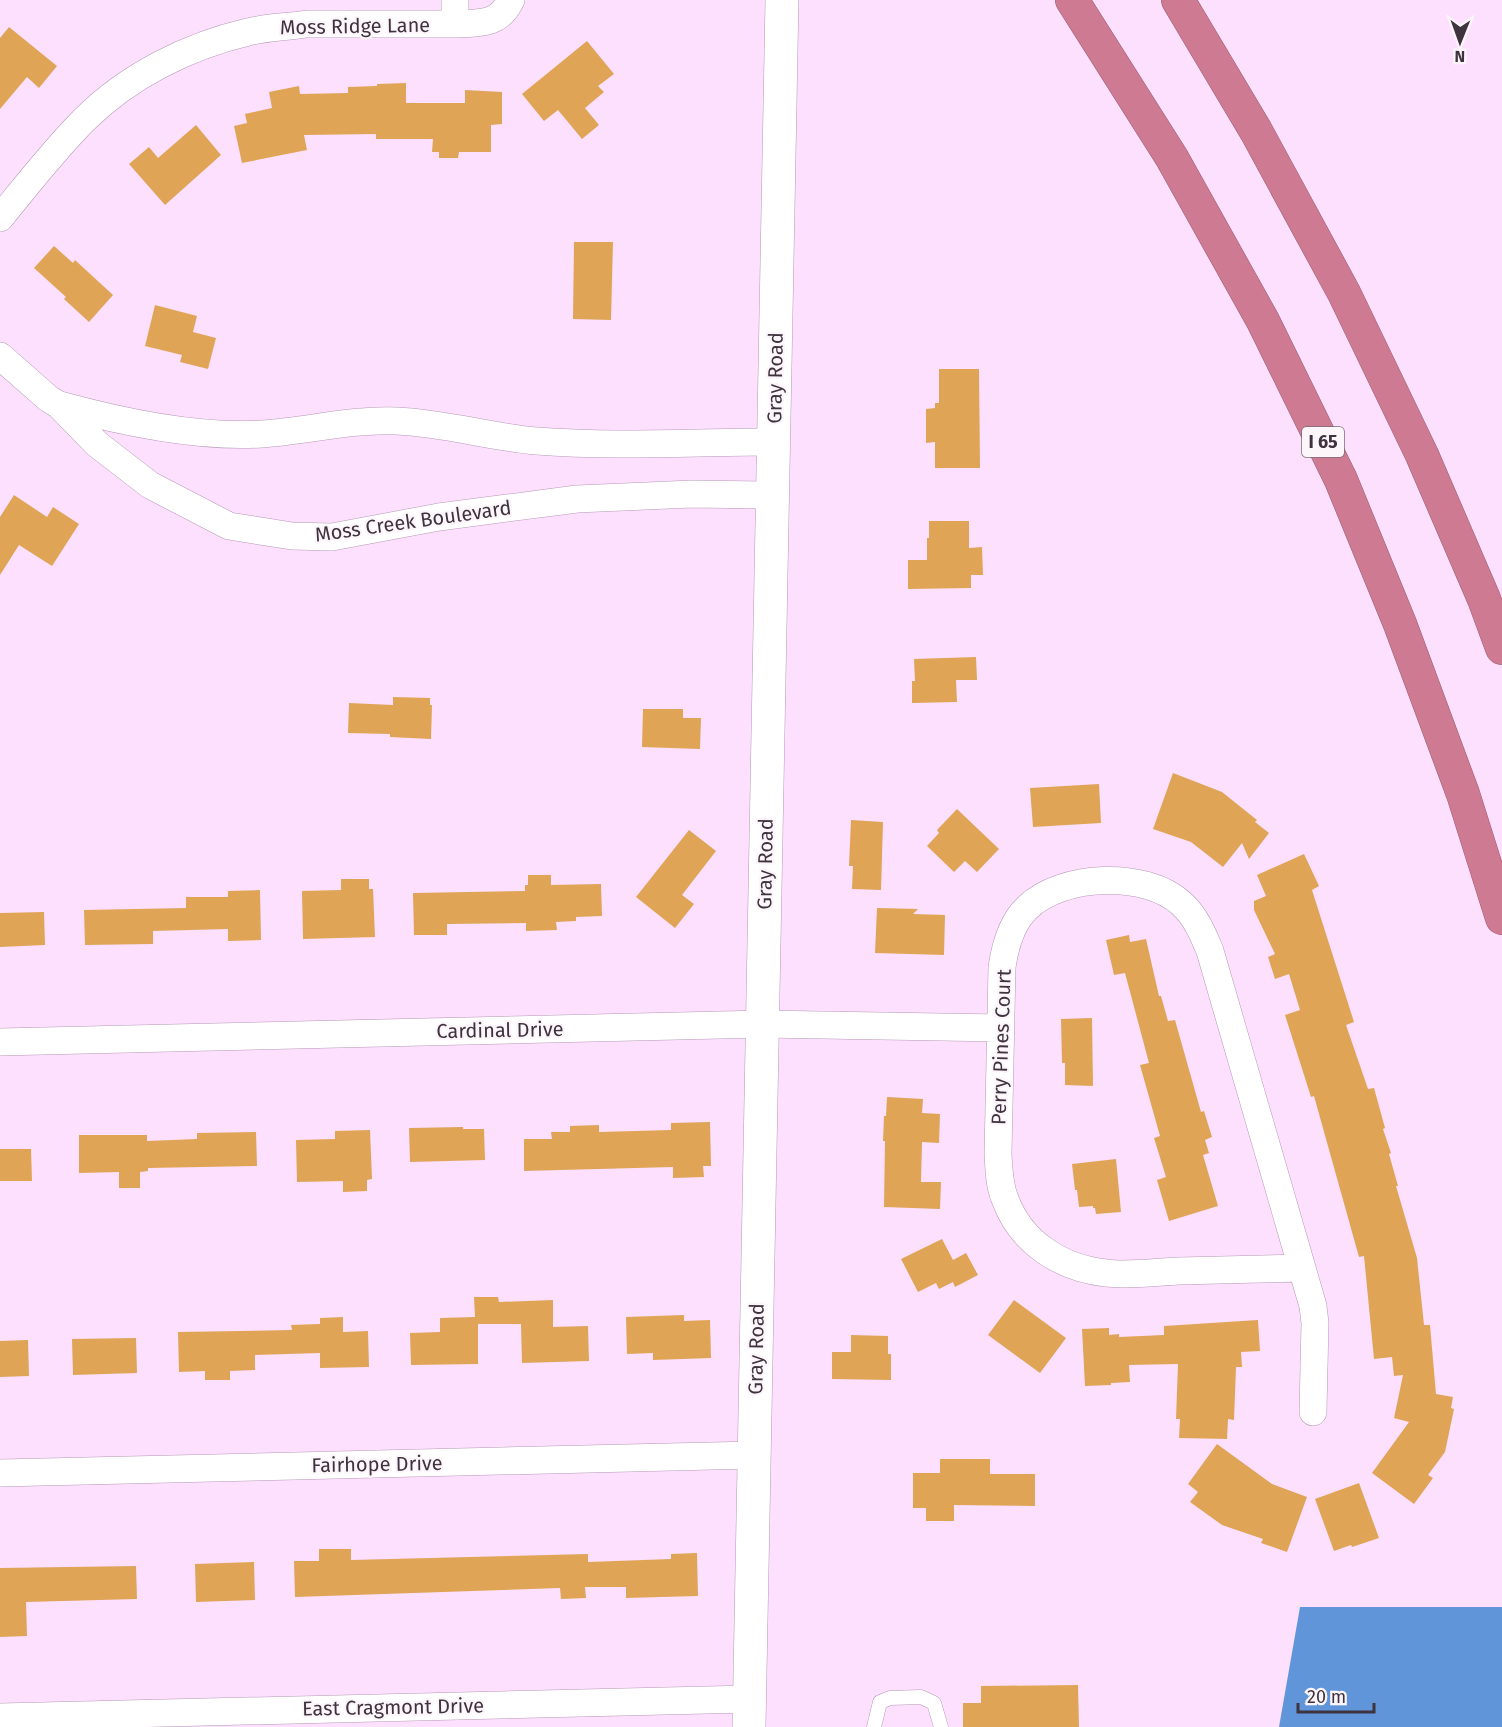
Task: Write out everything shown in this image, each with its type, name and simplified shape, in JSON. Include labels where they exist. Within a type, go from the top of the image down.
[{"type":"highway","name":"I 65","points":[[1072,0],[1172,158],[1263,321],[1341,480],[1400,624],[1463,794],[1502,918]]},
{"type":"highway","points":[[1178,0],[1256,132],[1344,293],[1422,455],[1484,599],[1502,648]]},
{"type":"street","name":"Moss Ridge Lane","points":[[0,218],[85,119],[142,75],[195,48],[247,32],[287,25],[455,12],[483,23],[494,20],[512,0]]},
{"type":"street","name":"Gray Road","points":[[749,1713],[782,0]]},
{"type":"street","name":"Moss Creek Boulevard","points":[[0,356],[59,405],[97,444],[150,485],[229,526],[292,536],[332,537],[450,516],[577,499],[692,494],[772,495]]},
{"type":"street","name":"Moss Creek Boulevard","points":[[59,405],[100,416],[208,433],[261,434],[351,422],[398,421],[535,441],[773,442]]},
{"type":"street","name":"Perry Pines Court","points":[[1302,1268],[1107,1273],[1062,1262],[1043,1250],[1026,1235],[1014,1218],[1005,1199],[1000,1180],[998,1154],[1002,967],[1005,946],[1015,925],[1026,909],[1042,896],[1061,887],[1082,883],[1127,882],[1165,892],[1193,916],[1210,951],[1302,1268],[1313,1306],[1315,1323],[1313,1412]]},
{"type":"street","name":"Cardinal Drive","points":[[0,1042],[763,1024],[1000,1028]]},
{"type":"street","name":"Fairhope Drive","points":[[0,1473],[754,1455]]},
{"type":"street","name":"East Cragmont Drive","points":[[0,1717],[749,1713]]},
{"type":"lane","points":[[874,1727],[880,1702],[890,1698],[921,1697],[934,1703],[941,1727]]},
{"type":"water","points":[[1300,1607],[1502,1607],[1502,1727],[1279,1727]]},
{"type":"building","points":[[9,27],[57,66],[39,88],[27,77],[0,109],[0,38]]},
{"type":"building","points":[[587,41],[614,74],[598,86],[604,92],[585,108],[599,125],[582,139],[558,110],[544,121],[522,94]]},
{"type":"building","points":[[406,83],[406,103],[465,103],[465,90],[502,92],[502,124],[491,125],[491,152],[459,152],[458,158],[439,158],[439,152],[432,152],[433,139],[376,139],[376,134],[304,135],[307,150],[242,163],[234,126],[247,123],[245,114],[272,108],[269,92],[299,86],[300,94],[348,93],[348,87]]},
{"type":"building","points":[[196,125],[221,155],[165,205],[129,164],[149,147],[158,158]]},
{"type":"building","points":[[574,242],[613,242],[611,320],[573,319]]},
{"type":"building","points":[[54,246],[73,263],[75,260],[113,295],[89,322],[34,268]]},
{"type":"building","points":[[155,305],[197,316],[193,332],[216,338],[208,369],[180,362],[182,355],[145,346]]},
{"type":"building","points":[[939,369],[979,369],[980,468],[935,468],[935,442],[926,443],[926,409],[935,408],[935,403],[939,403]]},
{"type":"building","points":[[14,495],[47,517],[53,507],[79,524],[52,566],[19,545],[0,575],[0,517]]},
{"type":"building","points":[[929,521],[969,521],[969,548],[982,547],[983,575],[971,575],[971,588],[908,589],[908,560],[927,560]]},
{"type":"building","points":[[976,657],[977,680],[956,680],[957,702],[912,703],[912,681],[915,681],[914,659]]},
{"type":"building","points":[[393,697],[430,698],[430,705],[432,705],[431,739],[390,737],[390,734],[348,733],[349,703],[393,705]]},
{"type":"building","points":[[643,709],[683,709],[683,718],[701,718],[700,749],[642,747]]},
{"type":"building","points":[[1173,773],[1222,792],[1257,820],[1255,822],[1269,833],[1249,859],[1242,843],[1223,867],[1191,842],[1153,829]]},
{"type":"building","points":[[1099,784],[1101,823],[1033,827],[1030,788]]},
{"type":"building","points":[[957,809],[999,849],[977,872],[965,861],[954,872],[927,846],[939,833],[937,830]]},
{"type":"building","points":[[851,820],[883,822],[881,890],[852,889],[853,866],[849,866]]},
{"type":"building","points":[[689,830],[716,851],[682,895],[694,904],[675,928],[636,897]]},
{"type":"building","points":[[1304,854],[1319,886],[1312,890],[1354,1022],[1346,1025],[1368,1089],[1374,1088],[1391,1153],[1389,1154],[1398,1186],[1396,1186],[1417,1258],[1424,1325],[1430,1325],[1436,1394],[1453,1397],[1451,1408],[1454,1409],[1445,1452],[1428,1475],[1433,1478],[1414,1504],[1372,1473],[1409,1422],[1394,1418],[1403,1375],[1394,1376],[1392,1357],[1374,1359],[1364,1256],[1359,1257],[1314,1096],[1311,1097],[1285,1015],[1300,1010],[1289,974],[1275,979],[1268,957],[1275,954],[1254,910],[1254,901],[1266,896],[1257,875]]},
{"type":"building","points":[[528,875],[551,875],[551,885],[601,884],[602,916],[576,917],[576,921],[556,922],[557,930],[526,931],[526,923],[447,924],[447,935],[414,935],[413,893],[525,891],[525,885],[528,885]]},
{"type":"building","points":[[341,879],[369,879],[369,889],[373,889],[375,937],[303,939],[302,891],[341,890]]},
{"type":"building","points":[[260,890],[261,940],[228,941],[228,929],[153,931],[153,944],[85,945],[84,910],[186,908],[186,897],[228,897],[228,891]]},
{"type":"building","points":[[877,908],[918,909],[913,914],[945,915],[944,955],[875,953]]},
{"type":"building","points":[[44,912],[45,945],[0,947],[0,913]]},
{"type":"building","points":[[1129,935],[1130,942],[1146,939],[1159,996],[1161,996],[1168,1021],[1175,1020],[1201,1112],[1204,1111],[1212,1137],[1205,1140],[1209,1153],[1203,1155],[1218,1206],[1169,1221],[1157,1180],[1166,1177],[1154,1138],[1160,1136],[1140,1065],[1149,1063],[1125,973],[1114,975],[1106,940]]},
{"type":"building","points":[[1092,1018],[1093,1086],[1065,1085],[1061,1019]]},
{"type":"building","points":[[887,1097],[923,1099],[922,1113],[940,1114],[939,1143],[922,1142],[921,1182],[941,1182],[940,1209],[884,1207],[885,1141],[883,1141]]},
{"type":"building","points":[[710,1122],[711,1166],[703,1166],[704,1177],[673,1178],[673,1167],[524,1171],[524,1139],[552,1139],[551,1132],[570,1132],[570,1126],[599,1125],[599,1132],[671,1130],[671,1123]]},
{"type":"building","points":[[463,1127],[463,1129],[484,1129],[485,1160],[410,1162],[409,1128]]},
{"type":"building","points":[[370,1130],[372,1179],[367,1180],[367,1191],[343,1192],[343,1181],[297,1182],[296,1140],[335,1139],[335,1131]]},
{"type":"building","points":[[256,1132],[257,1166],[148,1168],[148,1171],[140,1172],[140,1188],[119,1188],[119,1172],[79,1173],[79,1135],[147,1135],[147,1141],[197,1139],[197,1133]]},
{"type":"building","points":[[0,1149],[31,1149],[32,1181],[0,1181]]},
{"type":"building","points":[[1116,1159],[1121,1212],[1096,1214],[1093,1206],[1079,1207],[1072,1164]]},
{"type":"building","points":[[942,1239],[953,1260],[966,1253],[978,1275],[955,1287],[953,1282],[939,1289],[936,1283],[918,1292],[901,1259]]},
{"type":"building","points":[[474,1297],[498,1297],[499,1302],[553,1300],[553,1327],[588,1326],[589,1361],[522,1363],[521,1324],[478,1324],[478,1364],[411,1365],[410,1333],[440,1332],[440,1318],[475,1317]]},
{"type":"building","points":[[1014,1300],[1066,1338],[1040,1373],[988,1335]]},
{"type":"building","points":[[684,1315],[684,1321],[710,1320],[711,1358],[653,1360],[653,1353],[627,1354],[626,1317]]},
{"type":"building","points":[[343,1317],[343,1332],[368,1331],[369,1367],[320,1368],[320,1353],[255,1355],[255,1370],[230,1371],[230,1380],[205,1380],[205,1371],[179,1372],[178,1332],[292,1330],[291,1325],[320,1324],[320,1318]]},
{"type":"building","points":[[1258,1320],[1260,1351],[1241,1352],[1242,1367],[1236,1367],[1234,1420],[1228,1419],[1227,1439],[1179,1438],[1180,1419],[1176,1419],[1178,1364],[1129,1365],[1130,1382],[1085,1386],[1082,1329],[1109,1328],[1109,1335],[1119,1334],[1119,1337],[1164,1335],[1164,1326]]},
{"type":"building","points":[[851,1335],[888,1336],[891,1380],[832,1379],[832,1352],[851,1352]]},
{"type":"building","points":[[136,1338],[137,1373],[73,1375],[72,1339]]},
{"type":"building","points":[[28,1340],[29,1376],[0,1377],[0,1341]]},
{"type":"building","points":[[1217,1444],[1272,1484],[1307,1497],[1287,1552],[1261,1543],[1263,1539],[1222,1525],[1190,1502],[1198,1492],[1188,1484]]},
{"type":"building","points":[[940,1459],[990,1459],[990,1474],[1035,1474],[1035,1506],[954,1505],[954,1521],[926,1521],[926,1508],[913,1508],[913,1473],[940,1473]]},
{"type":"building","points":[[1359,1483],[1379,1538],[1334,1551],[1315,1499]]},
{"type":"building","points":[[319,1549],[351,1549],[351,1560],[588,1554],[588,1562],[671,1559],[671,1554],[697,1553],[698,1596],[626,1598],[626,1587],[585,1587],[586,1598],[561,1599],[560,1588],[295,1597],[294,1561],[319,1561]]},
{"type":"building","points":[[254,1562],[255,1600],[196,1602],[195,1564]]},
{"type":"building","points":[[136,1566],[137,1599],[26,1602],[27,1636],[0,1637],[0,1568]]},
{"type":"building","points":[[1078,1685],[1079,1727],[963,1727],[963,1703],[981,1703],[981,1686]]}]
